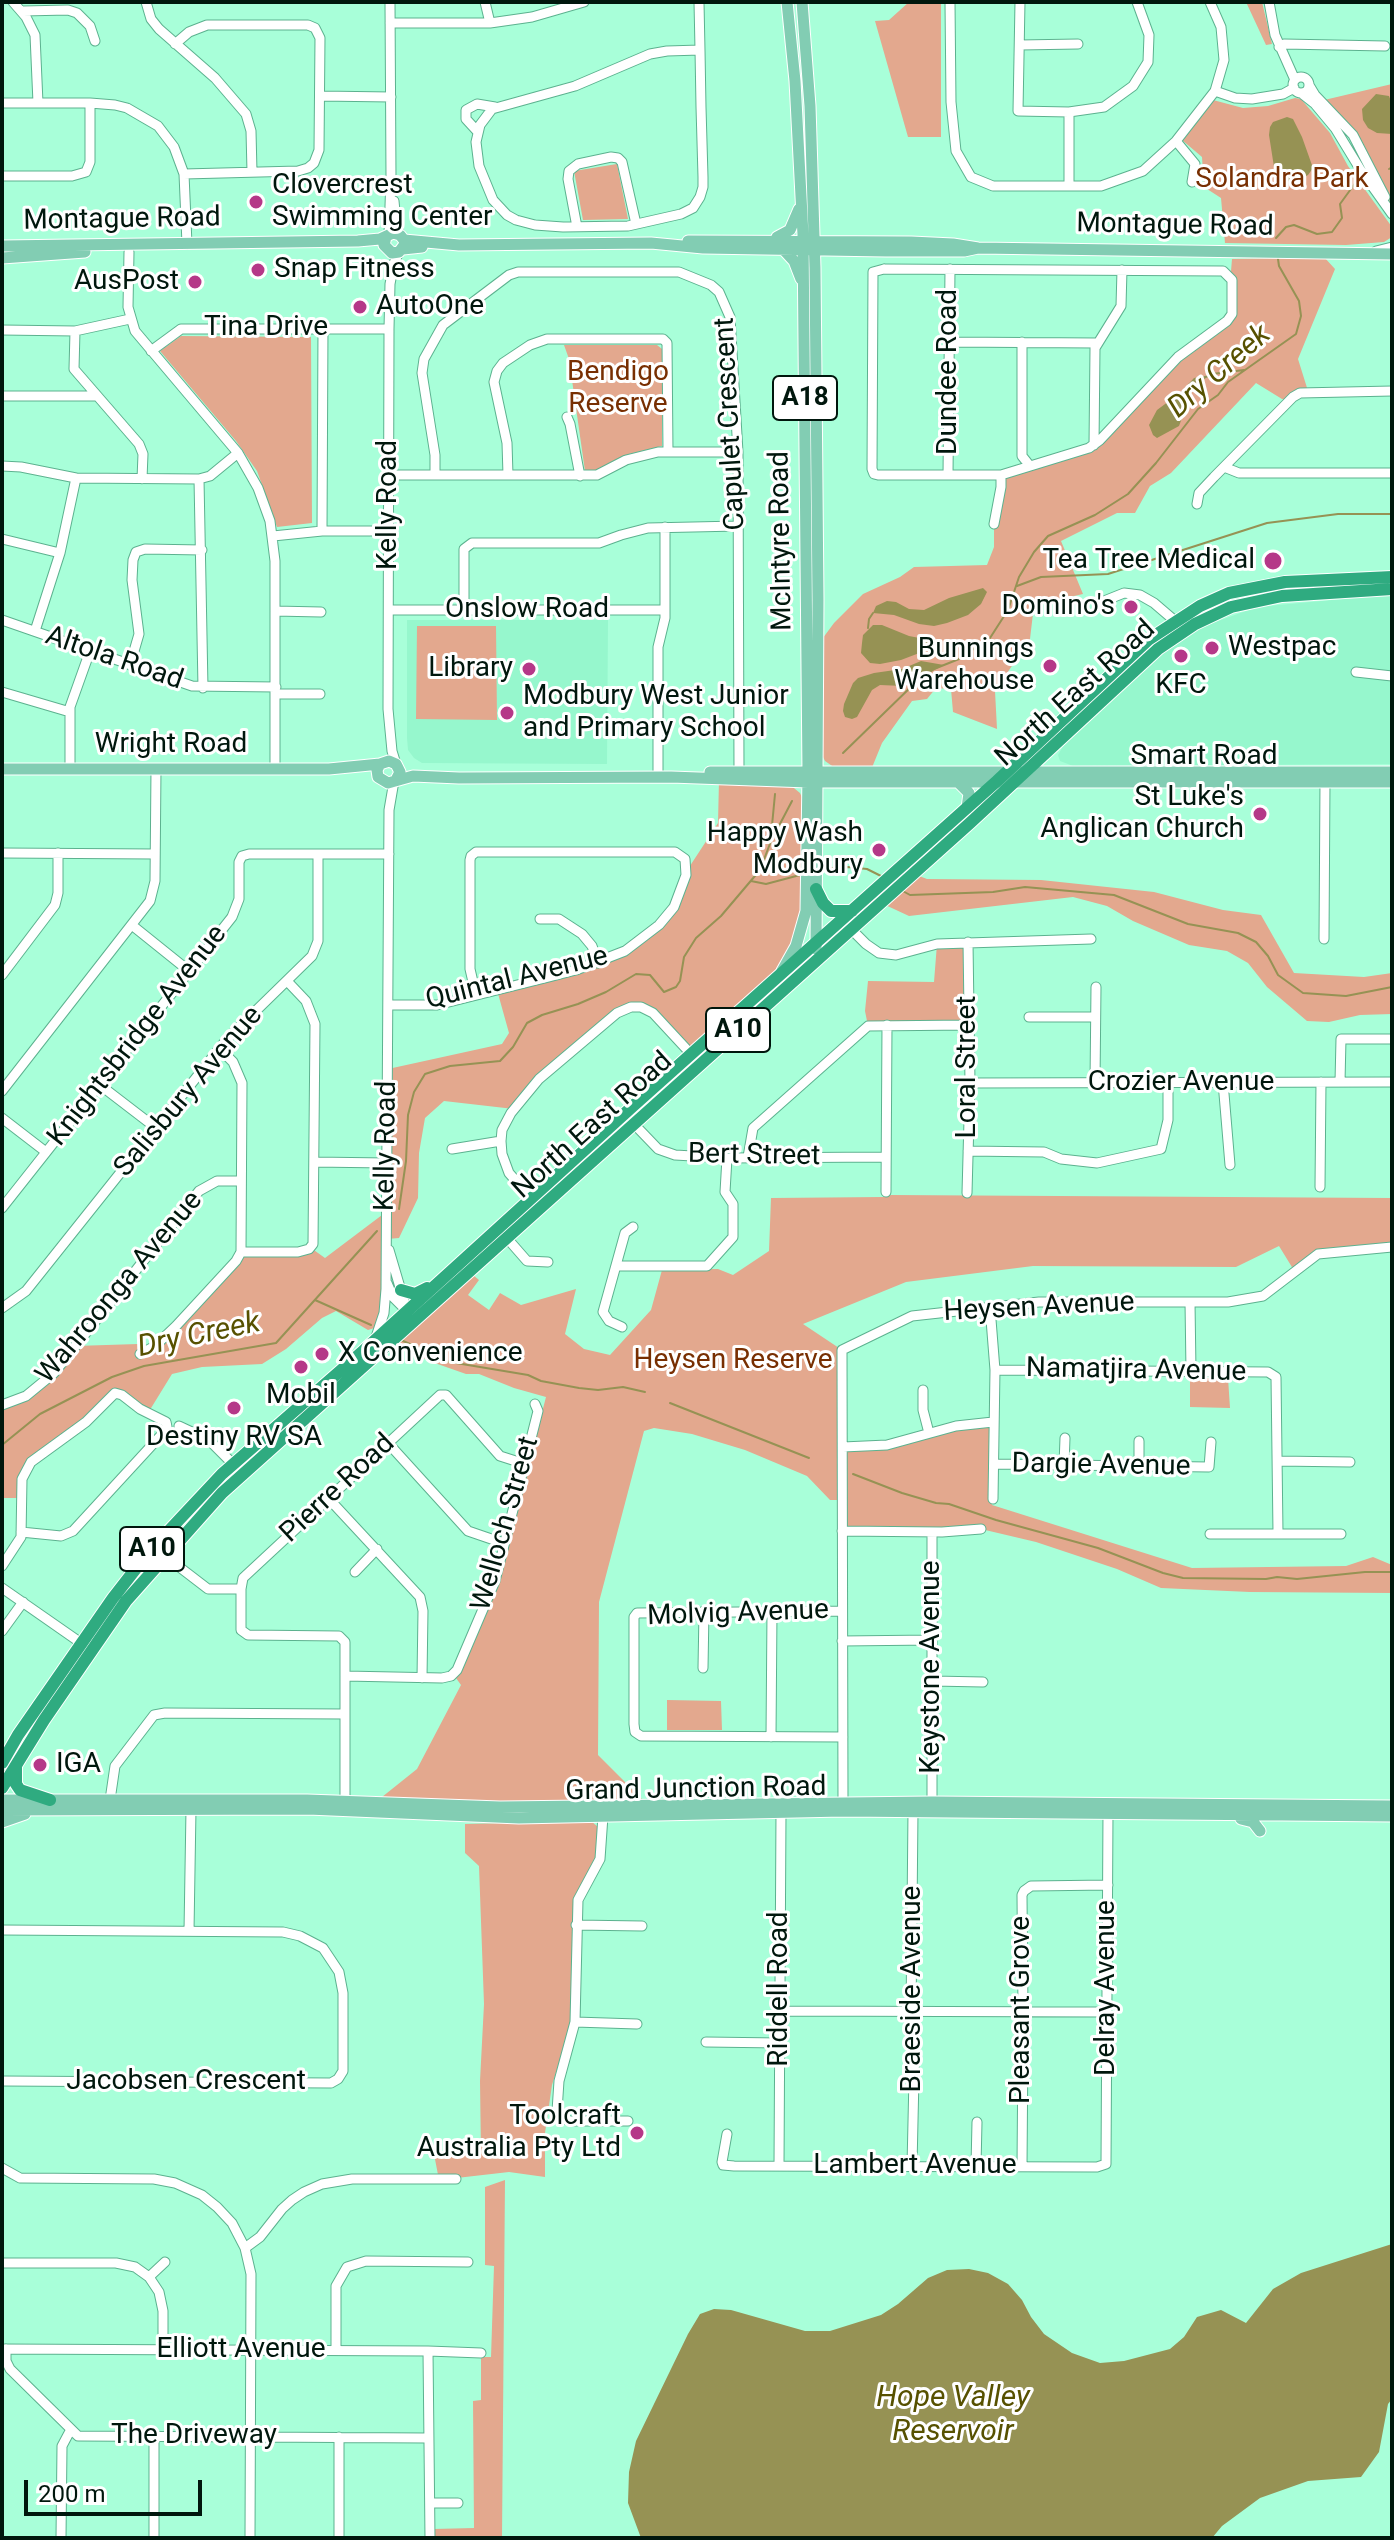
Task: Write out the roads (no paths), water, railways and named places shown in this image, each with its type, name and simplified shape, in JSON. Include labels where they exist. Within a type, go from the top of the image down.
[{"type":"highway","name":"North East Road","points":[[2,1763],[81,1643],[148,1553],[233,1464],[777,978],[853,911],[893,884],[1012,777],[1148,640],[1231,607],[1391,580]]},
{"type":"highway","name":"North East Road","points":[[2,1788],[126,1601],[233,1482],[851,929],[967,808],[1055,745],[1193,610],[1229,593],[1285,582],[1391,580]]},
{"type":"highway","points":[[1193,610],[1227,602],[1231,607]]},
{"type":"highway","points":[[816,889],[831,911],[853,911]]},
{"type":"highway","points":[[612,1125],[633,1123],[633,1106]]},
{"type":"highway","points":[[531,1215],[531,1198],[548,1199]]},
{"type":"highway","points":[[401,1290],[415,1294],[438,1284]]},
{"type":"highway","points":[[402,1331],[407,1311],[431,1306]]},
{"type":"highway","points":[[233,1482],[233,1464],[252,1464]]},
{"type":"highway","points":[[84,1660],[81,1643],[100,1637]]},
{"type":"highway","points":[[17,1764],[15,1781],[20,1790],[50,1800]]},
{"type":"main road","name":"McIntyre Road","points":[[787,2],[802,201],[815,268],[812,746]]},
{"type":"main road","name":"McIntyre Road","points":[[802,2],[814,207],[804,287],[817,943],[810,966]]},
{"type":"main road","points":[[769,240],[783,236],[790,230],[802,201]]},
{"type":"main road","points":[[814,207],[826,232],[839,246],[815,268]]},
{"type":"main road","name":"Montague Road","points":[[2,246],[129,248],[371,240],[459,245],[769,240],[839,246],[918,246],[964,251],[978,248],[1392,252]]},
{"type":"main road","name":"Montague Road","points":[[651,243],[703,248],[782,248],[809,244]]},
{"type":"main road","name":"Montague Road","points":[[2,258],[129,248]]},
{"type":"main road","points":[[782,248],[794,261],[804,287]]},
{"type":"main road","points":[[1055,745],[1053,761],[1065,771]]},
{"type":"main road","points":[[773,773],[794,765],[812,746],[831,767],[853,773]]},
{"type":"main road","points":[[1012,777],[853,773],[813,778],[784,782],[671,777],[413,776],[388,783],[380,771],[389,761],[414,770],[443,772],[739,772],[813,778],[958,782],[1012,777]]},
{"type":"main road","points":[[395,781],[400,773],[397,765]]},
{"type":"main road","name":"Wright Road","points":[[2,769],[380,771]]},
{"type":"main road","name":"Smart Road","points":[[1012,777],[1065,771],[1392,772]]},
{"type":"main road","name":"Smart Road","points":[[1012,777],[1392,782]]},
{"type":"main road","name":"McIntyre Road","points":[[777,978],[796,946],[806,911],[807,811],[813,778]]},
{"type":"main road","points":[[784,782],[799,792],[807,811]]},
{"type":"main road","points":[[958,782],[969,793],[967,808]]},
{"type":"main road","name":"Grand Junction Road","points":[[2,1800],[110,1805]]},
{"type":"main road","name":"Grand Junction Road","points":[[913,1806],[932,1802],[1024,1803],[1218,1813],[1266,1809],[1392,1816]]},
{"type":"main road","points":[[1024,1803],[1030,1807],[1060,1812]]},
{"type":"main road","name":"Grand Junction Road","points":[[2,1810],[191,1804],[308,1809],[432,1805],[500,1812]]},
{"type":"main road","name":"Grand Junction Road","points":[[344,1806],[450,1816],[500,1812],[781,1807],[913,1806],[1060,1812],[1108,1807],[1266,1809],[1392,1804]]},
{"type":"main road","points":[[432,1805],[450,1816]]},
{"type":"main road","points":[[2,1822],[37,1811]]},
{"type":"main road","points":[[1218,1813],[1250,1821],[1260,1831]]},
{"type":"street","points":[[13,2],[23,11],[36,40],[38,103]]},
{"type":"street","points":[[146,2],[155,25],[215,78],[246,114],[251,131],[252,172]]},
{"type":"street","name":"Kelly Road","points":[[390,2],[394,243],[389,329],[390,727],[397,765]]},
{"type":"street","points":[[485,2],[490,23]]},
{"type":"street","points":[[390,23],[490,23],[584,2]]},
{"type":"street","points":[[495,107],[482,120],[477,131],[476,149],[490,195],[497,206],[516,220],[535,225],[615,227],[685,213],[693,208],[700,197],[703,177],[699,2]]},
{"type":"street","points":[[950,2],[951,102],[956,151],[971,177],[993,186],[1101,186],[1143,171],[1176,141],[1215,91],[1224,60],[1221,27],[1210,2]]},
{"type":"street","points":[[1020,2],[1018,111],[1069,112],[1104,107],[1133,86],[1148,62],[1149,35],[1137,2]]},
{"type":"street","points":[[1269,2],[1281,45],[1300,84],[1315,95],[1353,135],[1392,211]]},
{"type":"street","points":[[23,11],[73,11],[84,18],[95,41]]},
{"type":"street","points":[[175,44],[189,32],[207,25],[312,26],[320,38],[318,157],[314,163],[304,170],[184,174]]},
{"type":"street","points":[[1020,45],[1078,44]]},
{"type":"street","points":[[1281,45],[1385,46]]},
{"type":"street","points":[[477,131],[466,119],[466,110],[477,104],[495,107],[575,86],[650,54],[700,50]]},
{"type":"street","points":[[1215,91],[1226,96],[1252,99],[1283,94],[1300,84]]},
{"type":"street","points":[[320,96],[391,97]]},
{"type":"street","points":[[2,103],[121,106],[158,126],[174,147],[184,174],[187,247]]},
{"type":"street","points":[[2,176],[72,176],[86,172],[90,162],[90,103]]},
{"type":"street","points":[[1069,112],[1069,186]]},
{"type":"street","points":[[1176,141],[1195,164],[1192,182]]},
{"type":"street","points":[[577,227],[569,171],[578,164],[611,157],[622,162],[636,224]]},
{"type":"street","points":[[918,246],[918,269]]},
{"type":"street","points":[[129,248],[130,319],[137,334],[238,453],[263,499],[273,536],[275,769]]},
{"type":"street","name":"Dundee Road","points":[[948,475],[950,269]]},
{"type":"street","name":"Montague Road","points":[[948,475],[878,475],[872,472],[874,270],[1223,271],[1230,276],[1230,318],[1178,357],[1094,445]]},
{"type":"street","points":[[948,475],[1001,475],[1094,445],[1096,343],[1121,306],[1122,270]]},
{"type":"street","name":"Capulet Crescent","points":[[435,475],[435,455],[422,373],[424,359],[443,325],[509,275],[518,272],[679,272],[711,285],[719,292],[730,317],[738,452],[739,772]]},
{"type":"street","points":[[2,330],[75,331],[130,319]]},
{"type":"street","points":[[322,531],[323,328]]},
{"type":"street","name":"Tina Drive","points":[[151,351],[181,329],[389,329]]},
{"type":"street","points":[[75,331],[74,369],[141,448],[142,479]]},
{"type":"street","points":[[508,475],[507,443],[494,382],[497,371],[503,363],[530,345],[547,339],[663,339],[667,343],[668,451]]},
{"type":"street","points":[[949,342],[1096,343]]},
{"type":"street","points":[[1022,342],[1022,456],[1030,466]]},
{"type":"street","points":[[1197,504],[1199,493],[1293,397],[1300,393],[1392,391]]},
{"type":"street","points":[[2,396],[96,396]]},
{"type":"street","points":[[567,417],[580,476]]},
{"type":"street","points":[[389,475],[597,475],[626,460],[668,451],[738,452]]},
{"type":"street","points":[[2,466],[76,478],[199,479],[210,476],[238,453]]},
{"type":"street","points":[[1224,467],[1239,473],[1392,473]]},
{"type":"street","points":[[994,524],[1001,475]]},
{"type":"street","points":[[35,631],[60,553],[76,478]]},
{"type":"street","points":[[199,479],[203,688]]},
{"type":"street","points":[[464,610],[464,549],[472,543],[599,543],[621,535],[665,527],[738,526]]},
{"type":"street","points":[[658,772],[658,647],[665,618],[665,527]]},
{"type":"street","points":[[273,536],[322,531],[389,531]]},
{"type":"street","points":[[2,539],[60,553]]},
{"type":"street","points":[[130,665],[139,639],[132,574],[136,552],[145,549],[202,550]]},
{"type":"street","points":[[1104,601],[1124,593],[1140,595],[1154,603],[1179,626]]},
{"type":"street","name":"Onslow Road","points":[[389,610],[665,610]]},
{"type":"street","points":[[275,611],[321,612]]},
{"type":"street","name":"Altola Road","points":[[2,620],[203,688],[320,694]]},
{"type":"street","points":[[70,769],[70,712],[90,651]]},
{"type":"street","points":[[1356,672],[1388,673]]},
{"type":"street","points":[[2,692],[70,712]]},
{"type":"street","name":"Kelly Road","points":[[389,810],[380,771],[390,727]]},
{"type":"street","points":[[2,1091],[133,926],[152,897],[156,769]]},
{"type":"street","name":"Kelly Road","points":[[374,1340],[384,1313],[387,1243],[389,810],[395,781]]},
{"type":"street","points":[[1324,939],[1325,781]]},
{"type":"street","name":"Quintal Avenue","points":[[388,1005],[437,1005],[476,995],[598,963],[625,951],[668,916],[682,888],[685,859],[675,852],[476,852],[470,860],[470,969],[476,995]]},
{"type":"street","points":[[2,853],[155,854]]},
{"type":"street","points":[[2,975],[55,905],[58,853]]},
{"type":"street","name":"Salisbury Avenue","points":[[2,1308],[24,1294],[219,1048],[311,958],[318,941],[318,854]]},
{"type":"street","name":"Knightsbridge Avenue","points":[[2,1208],[236,911],[242,856],[389,854]]},
{"type":"street","points":[[540,919],[559,919],[575,928],[588,940],[598,963]]},
{"type":"street","points":[[133,926],[189,971]]},
{"type":"street","points":[[851,929],[879,953],[896,955],[937,944],[1091,939]]},
{"type":"street","name":"Loral Street","points":[[967,1193],[970,1083],[968,942]]},
{"type":"street","points":[[241,1252],[293,1253],[311,1248],[314,1239],[315,1024],[306,1001],[287,981]]},
{"type":"street","points":[[1095,1083],[1096,987]]},
{"type":"street","points":[[531,1198],[509,1173],[501,1141],[504,1125],[530,1088],[625,1008],[641,1007],[653,1013],[691,1054]]},
{"type":"street","points":[[1029,1017],[1095,1017]]},
{"type":"street","points":[[886,1192],[887,1025]]},
{"type":"street","points":[[748,1157],[753,1128],[868,1026],[969,1025]]},
{"type":"street","points":[[1340,1082],[1341,1039],[1392,1039]]},
{"type":"street","points":[[140,1354],[155,1346],[176,1326],[241,1252],[242,1083],[233,1062],[219,1048]]},
{"type":"street","points":[[1223,1082],[1230,1165]]},
{"type":"street","points":[[1320,1187],[1321,1082]]},
{"type":"street","name":"Crozier Avenue","points":[[970,1083],[1392,1082]]},
{"type":"street","points":[[968,1151],[1044,1152],[1061,1159],[1097,1163],[1161,1149],[1168,1120],[1168,1083]]},
{"type":"street","points":[[100,1085],[156,1128]]},
{"type":"street","points":[[2,1118],[46,1152]]},
{"type":"street","name":"Bert Street","points":[[633,1123],[653,1145],[669,1154],[727,1158],[886,1157]]},
{"type":"street","points":[[452,1149],[501,1141]]},
{"type":"street","points":[[616,1266],[707,1266],[733,1237],[733,1204],[725,1192],[727,1158]]},
{"type":"street","points":[[314,1162],[387,1163]]},
{"type":"street","name":"Wahroonga Avenue","points":[[2,1405],[26,1396],[50,1378],[199,1191],[217,1181],[241,1181]]},
{"type":"street","points":[[622,1327],[609,1321],[603,1312],[625,1233],[633,1227]]},
{"type":"street","points":[[506,1237],[527,1261],[548,1262]]},
{"type":"street","name":"Kelly Road","points":[[387,1243],[407,1311]]},
{"type":"street","name":"Heysen Avenue","points":[[843,1807],[842,1350],[912,1316],[1039,1302],[1228,1302],[1263,1296],[1318,1254],[1392,1247]]},
{"type":"street","points":[[385,1276],[393,1297],[407,1311]]},
{"type":"street","points":[[1190,1302],[1191,1371]]},
{"type":"street","points":[[990,1307],[995,1370],[993,1499]]},
{"type":"street","name":"Namatjira Avenue","points":[[995,1370],[1268,1372],[1276,1377],[1278,1461]]},
{"type":"street","points":[[923,1390],[923,1410],[929,1433]]},
{"type":"street","name":"Pierre Road","points":[[241,1589],[243,1578],[444,1391],[500,1456],[525,1464]]},
{"type":"street","points":[[2,1566],[21,1532],[21,1485],[26,1468],[86,1422],[115,1393],[164,1420],[165,1431],[71,1533],[60,1536],[21,1532]]},
{"type":"street","name":"Welloch Street","points":[[345,1676],[422,1678],[451,1676],[457,1670],[495,1581],[538,1411],[535,1404]]},
{"type":"street","points":[[843,1447],[887,1445],[956,1426],[993,1422]]},
{"type":"street","points":[[179,1426],[209,1440],[233,1464]]},
{"type":"street","points":[[1064,1465],[1065,1438]]},
{"type":"street","points":[[1139,1441],[1139,1466]]},
{"type":"street","name":"Dargie Avenue","points":[[994,1464],[1209,1467],[1211,1442]]},
{"type":"street","points":[[388,1443],[468,1531],[503,1543]]},
{"type":"street","points":[[1278,1533],[1278,1461],[1350,1462]]},
{"type":"street","points":[[329,1499],[420,1597],[423,1611],[422,1678]]},
{"type":"street","points":[[842,1531],[981,1529]]},
{"type":"street","name":"Keystone Avenue","points":[[932,1532],[932,1802]]},
{"type":"street","points":[[1210,1534],[1341,1534]]},
{"type":"street","points":[[355,1572],[377,1549]]},
{"type":"street","points":[[165,1556],[208,1589],[241,1589],[241,1630],[248,1635],[339,1636],[345,1642],[344,1806]]},
{"type":"street","points":[[2,1588],[81,1643]]},
{"type":"street","points":[[2,1631],[23,1602]]},
{"type":"street","name":"Molvig Avenue","points":[[771,1737],[641,1736],[635,1732],[634,1617],[644,1611],[842,1611]]},
{"type":"street","points":[[703,1668],[704,1611]]},
{"type":"street","points":[[772,1611],[771,1737],[843,1737]]},
{"type":"street","points":[[842,1641],[932,1640]]},
{"type":"street","points":[[933,1681],[983,1682]]},
{"type":"street","points":[[110,1805],[115,1766],[154,1715],[345,1714]]},
{"type":"street","points":[[189,1931],[191,1804]]},
{"type":"street","name":"Braeside Avenue","points":[[912,2166],[915,2032],[911,2016],[913,1806]]},
{"type":"street","name":"Riddell Road","points":[[779,2165],[781,1807]]},
{"type":"street","name":"Delray Avenue","points":[[1106,2164],[1108,1807]]},
{"type":"street","points":[[602,1810],[600,1859],[578,1900],[575,2022],[556,2096],[557,2111],[560,2118],[571,2121],[628,2121]]},
{"type":"street","name":"Pleasant Grove","points":[[1022,2167],[1023,2041],[1019,2018],[1023,2011],[1024,1891],[1031,1886],[1108,1885]]},
{"type":"street","points":[[576,1925],[642,1926]]},
{"type":"street","name":"Jacobsen Crescent","points":[[2,1930],[283,1932],[309,1939],[323,1948],[336,1966],[342,1982],[341,2076],[331,2083],[2,2081]]},
{"type":"street","points":[[780,2011],[1107,2012]]},
{"type":"street","points":[[575,2022],[637,2024]]},
{"type":"street","points":[[706,2042],[780,2043]]},
{"type":"street","points":[[976,2166],[977,2122]]},
{"type":"street","name":"Lambert Avenue","points":[[727,2134],[723,2165],[1097,2167],[1106,2164]]},
{"type":"street","points":[[2,2168],[20,2178],[154,2179],[175,2183],[193,2190],[217,2207],[232,2223],[245,2248],[251,2274],[250,2538]]},
{"type":"street","points":[[245,2248],[260,2237],[292,2200],[322,2184],[352,2179],[456,2179]]},
{"type":"street","points":[[336,2350],[336,2286],[347,2267],[366,2261],[468,2262]]},
{"type":"street","points":[[149,2277],[165,2262]]},
{"type":"street","points":[[2,2263],[116,2263],[135,2267],[156,2286],[162,2302],[163,2350]]},
{"type":"street","name":"Elliott Avenue","points":[[4,2349],[481,2353]]},
{"type":"street","name":"The Driveway","points":[[4,2349],[10,2369],[78,2436],[427,2438]]},
{"type":"street","points":[[428,2351],[430,2538]]},
{"type":"street","points":[[61,2538],[62,2446],[70,2431]]},
{"type":"street","points":[[154,2437],[154,2538]]},
{"type":"street","points":[[339,2437],[339,2538]]},
{"type":"street","points":[[430,2503],[458,2503]]},
{"type":"water","points":[[1376,94],[1389,96],[1392,134],[1377,133],[1368,128],[1363,120],[1362,109]]},
{"type":"water","points":[[1287,117],[1293,119],[1313,168],[1298,180],[1286,181],[1278,176],[1274,167],[1269,135],[1273,122]]},
{"type":"water","points":[[1215,374],[1195,383],[1179,426],[1157,438],[1153,435],[1149,425],[1157,410],[1194,378]]},
{"type":"water","points":[[983,588],[987,592],[981,604],[968,615],[934,626],[894,615],[873,613],[876,606],[887,601],[909,609],[924,610],[949,598]]},
{"type":"water","points":[[873,625],[930,640],[935,642],[935,647],[901,660],[870,663],[861,653],[863,635]]},
{"type":"water","points":[[921,661],[944,665],[903,686],[880,685],[872,690],[857,717],[845,717],[844,704],[858,678],[902,669]]},
{"type":"water","name":"Hope Valley Reservoir","points":[[1392,2244],[1392,2399],[1388,2404],[1379,2452],[1361,2477],[1308,2481],[1260,2498],[1222,2526],[1212,2538],[641,2538],[628,2503],[629,2472],[636,2441],[688,2334],[700,2314],[714,2309],[731,2310],[805,2331],[830,2331],[881,2315],[928,2278],[947,2270],[969,2269],[988,2273],[1008,2284],[1044,2334],[1072,2353],[1100,2363],[1124,2361],[1170,2349],[1184,2337],[1197,2317],[1221,2310],[1246,2323],[1273,2289],[1301,2273]]},
{"type":"waterway","name":"Dry Creek","points":[[1276,238],[1286,227],[1294,225],[1317,234],[1332,232],[1342,218],[1340,204],[1356,182]]},
{"type":"waterway","name":"Dry Creek","points":[[843,753],[916,682],[990,638],[1008,610],[1019,577],[1048,536],[1095,515],[1128,494],[1198,409],[1218,395],[1228,382],[1296,334],[1301,316],[1299,301],[1278,259]]},
{"type":"waterway","points":[[1212,374],[1244,370]]},
{"type":"waterway","points":[[1017,586],[1041,577],[1108,574],[1267,523],[1338,514],[1392,514]]},
{"type":"waterway","points":[[868,628],[873,613]]},
{"type":"waterway","points":[[771,836],[775,794]]},
{"type":"waterway","name":"Dry Creek","points":[[399,1209],[408,1115],[414,1092],[425,1074],[450,1066],[500,1061],[513,1047],[527,1023],[606,992],[636,974],[650,975],[664,992],[676,987],[684,957],[696,938],[721,916],[760,870],[792,801]]},
{"type":"waterway","points":[[831,868],[867,869],[883,877]]},
{"type":"waterway","points":[[751,881],[766,884],[800,875]]},
{"type":"waterway","points":[[901,890],[910,895],[993,892],[1025,887],[1114,895],[1188,924],[1238,933],[1256,942],[1278,975],[1303,993],[1346,996],[1392,987]]},
{"type":"waterway","name":"Dry Creek","points":[[2,1445],[40,1414],[112,1377],[144,1366],[276,1343],[377,1231]]},
{"type":"waterway","points":[[315,1300],[371,1325]]},
{"type":"waterway","points":[[401,1340],[450,1362],[528,1375],[541,1381],[579,1388],[598,1390],[623,1387],[645,1392]]},
{"type":"waterway","points":[[670,1403],[809,1458]]},
{"type":"waterway","points":[[853,1474],[902,1493],[1098,1548],[1183,1578],[1297,1579],[1392,1572]]},
{"type":"place","name":"Clovercrest Swimming Center","points":[[256,202]]},
{"type":"place","name":"Snap Fitness","points":[[258,270]]},
{"type":"place","name":"AusPost","points":[[195,282]]},
{"type":"place","name":"AutoOne","points":[[360,307]]},
{"type":"place","name":"Tea Tree Medical","points":[[1273,561]]},
{"type":"place","name":"Domino's","points":[[1131,607]]},
{"type":"place","name":"Westpac","points":[[1212,648]]},
{"type":"place","name":"KFC","points":[[1181,656]]},
{"type":"place","name":"Bunnings Warehouse","points":[[1050,666]]},
{"type":"place","name":"Library","points":[[529,669]]},
{"type":"place","name":"Modbury West Junior and Primary School","points":[[507,713]]},
{"type":"place","name":"St Luke's Anglican Church","points":[[1260,814]]},
{"type":"place","name":"Happy Wash Modbury","points":[[879,850]]},
{"type":"place","name":"X Convenience","points":[[322,1354]]},
{"type":"place","name":"Mobil","points":[[301,1367]]},
{"type":"place","name":"Destiny RV SA","points":[[234,1408]]},
{"type":"place","name":"IGA","points":[[40,1765]]},
{"type":"place","name":"Toolcraft Australia Pty Ltd","points":[[637,2133]]},
{"type":"park label","name":"Solandra Park","points":[[1282,180]]},
{"type":"park label","name":"Bendigo Reserve","points":[[618,389]]},
{"type":"park label","name":"Heysen Reserve","points":[[733,1361]]}]
